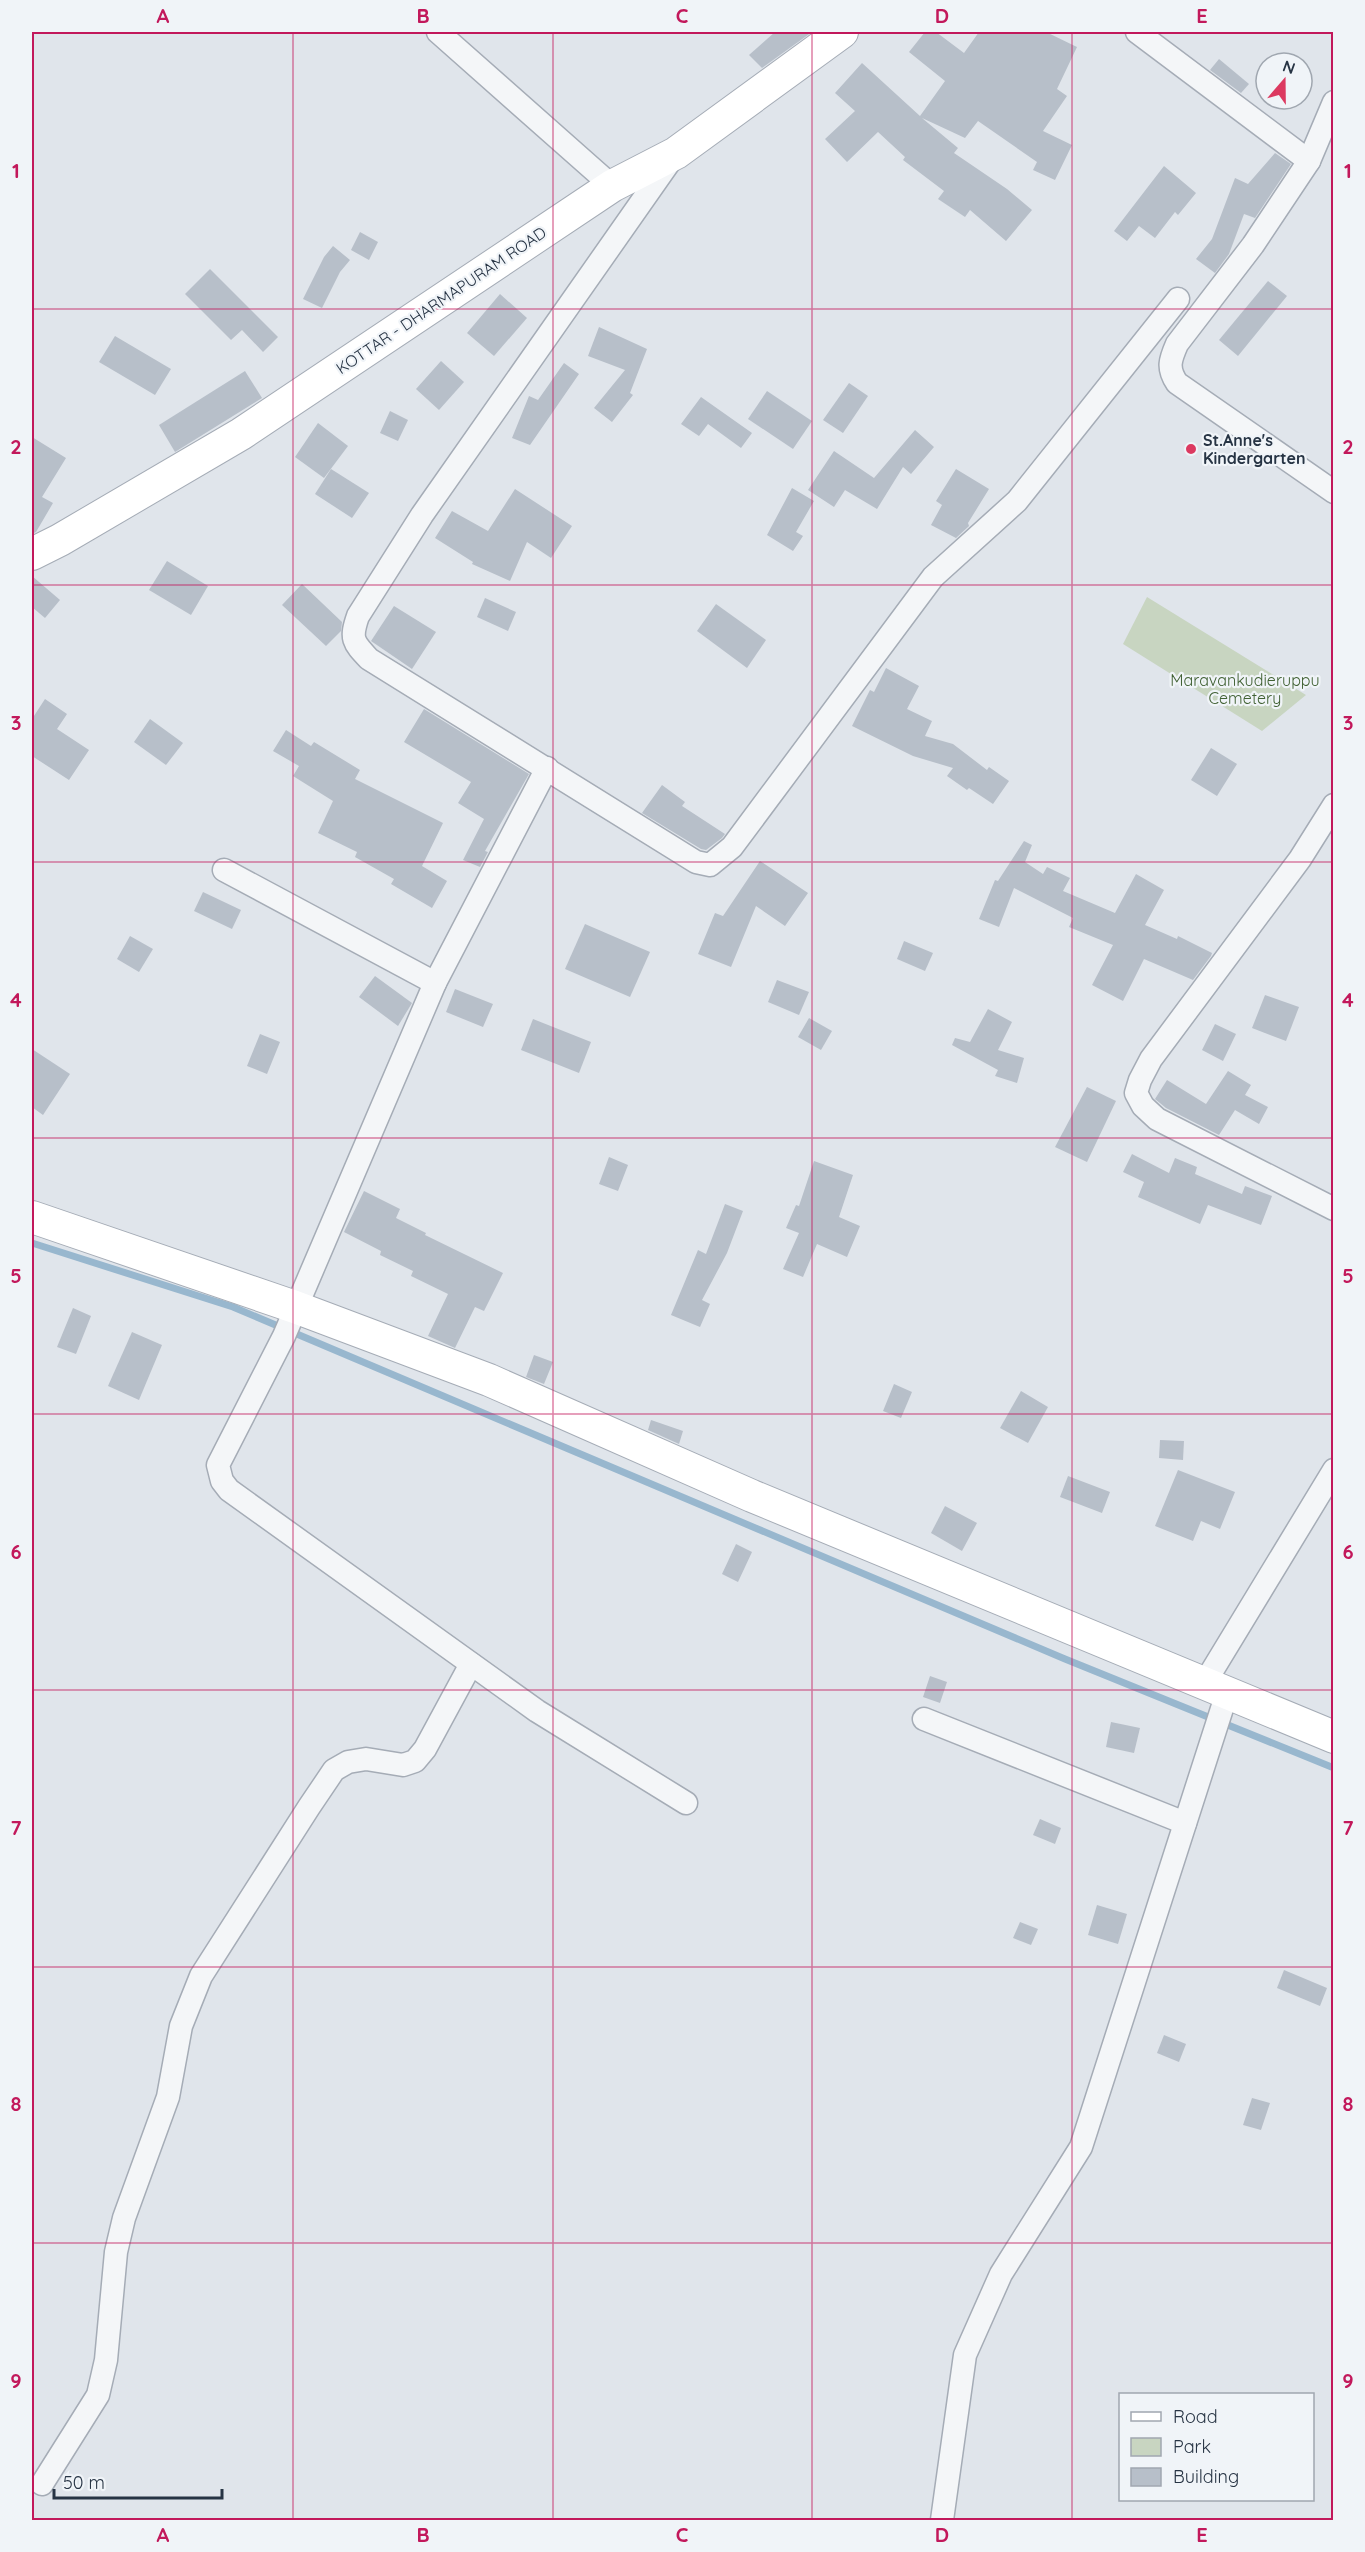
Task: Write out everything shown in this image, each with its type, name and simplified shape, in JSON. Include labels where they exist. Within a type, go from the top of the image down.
[{"type":"street","points":[[438,32],[612,186]]},
{"type":"street","name":"KOTTAR - DHARMAPURAM ROAD","points":[[32,554],[241,434],[612,186],[676,153],[842,32]]},
{"type":"street","points":[[1137,32],[1309,161]]},
{"type":"street","points":[[1334,102],[1309,161],[1253,245],[1177,344],[1170,360],[1169,371],[1177,383],[1334,492]]},
{"type":"street","points":[[676,153],[422,515],[358,616],[353,631],[355,645],[369,659],[696,862],[710,865],[732,847],[933,576],[1017,501],[1178,299]]},
{"type":"street","points":[[547,768],[435,983],[290,1320],[218,1465],[222,1481],[229,1490],[537,1711],[686,1803]]},
{"type":"street","points":[[1334,805],[1300,859],[1151,1059],[1136,1093],[1143,1106],[1157,1119],[1334,1209]]},
{"type":"street","points":[[224,870],[435,983]]},
{"type":"street","points":[[32,1217],[290,1320],[489,1380],[1217,1704],[1334,1737]]},
{"type":"street","points":[[942,2520],[965,2355],[1001,2274],[1081,2147],[1185,1823],[1217,1704],[1334,1470]]},
{"type":"street","points":[[42,2484],[98,2395],[106,2360],[116,2252],[121,2229],[168,2097],[181,2026],[201,1976],[334,1770],[348,1762],[366,1759],[403,1765],[415,1761],[425,1749],[471,1664]]},
{"type":"street","points":[[924,1719],[1185,1823]]},
{"type":"green space","name":"Maravankudieruppu Cemetery","points":[[1147,597],[1306,695],[1262,731],[1123,644]]},
{"type":"building","points":[[775,32],[812,32],[762,68],[749,55]]},
{"type":"building","points":[[925,32],[936,32],[964,53],[979,32],[1046,32],[1077,47],[1057,89],[1067,96],[1043,131],[1072,145],[1055,180],[1033,170],[1037,162],[978,121],[965,138],[922,118],[958,148],[954,153],[1007,189],[1032,210],[1006,241],[970,210],[965,217],[938,199],[944,191],[903,160],[905,157],[878,132],[847,162],[825,139],[855,111],[835,93],[862,63],[920,116],[945,81],[909,52]]},
{"type":"building","points":[[1219,59],[1249,84],[1241,93],[1210,70]]},
{"type":"building","points":[[1275,153],[1291,164],[1255,218],[1244,214],[1229,254],[1215,273],[1196,259],[1212,239],[1235,178],[1248,184]]},
{"type":"building","points":[[1164,166],[1196,193],[1178,215],[1175,212],[1155,238],[1139,226],[1127,241],[1114,231]]},
{"type":"building","points":[[360,232],[378,242],[369,260],[351,250]]},
{"type":"building","points":[[333,246],[350,260],[340,272],[322,308],[303,299],[324,257]]},
{"type":"building","points":[[210,269],[278,337],[263,352],[242,330],[231,340],[185,294]]},
{"type":"building","points":[[1268,281],[1287,296],[1238,356],[1219,340]]},
{"type":"building","points":[[500,294],[527,318],[494,356],[467,333]]},
{"type":"building","points":[[599,327],[647,349],[630,393],[633,395],[612,422],[594,408],[625,370],[588,356]]},
{"type":"building","points":[[115,336],[171,369],[155,395],[99,362]]},
{"type":"building","points":[[441,361],[464,382],[439,410],[416,389]]},
{"type":"building","points":[[564,363],[579,374],[530,445],[512,438],[529,396],[538,400]]},
{"type":"building","points":[[245,371],[262,398],[175,452],[159,425]]},
{"type":"building","points":[[849,383],[868,396],[843,433],[823,420]]},
{"type":"building","points":[[767,391],[812,421],[793,449],[748,419]]},
{"type":"building","points":[[701,397],[752,433],[741,448],[708,424],[699,436],[681,424]]},
{"type":"building","points":[[390,411],[408,420],[398,441],[380,433]]},
{"type":"building","points":[[318,423],[348,446],[324,478],[295,457]]},
{"type":"building","points":[[915,430],[934,447],[911,474],[903,467],[877,509],[845,490],[834,507],[808,490],[834,451],[874,478]]},
{"type":"building","points":[[32,437],[66,458],[42,497],[53,503],[36,532],[32,534]]},
{"type":"building","points":[[331,469],[369,493],[352,518],[315,494]]},
{"type":"building","points":[[956,469],[989,489],[968,523],[969,526],[956,538],[931,525],[942,505],[936,501]]},
{"type":"building","points":[[792,488],[814,501],[796,532],[803,536],[793,551],[767,535]]},
{"type":"building","points":[[515,489],[572,526],[551,558],[527,542],[510,581],[472,564],[473,562],[435,538],[452,511],[488,531]]},
{"type":"building","points":[[167,561],[208,586],[191,615],[149,590]]},
{"type":"building","points":[[32,576],[60,600],[45,618],[32,607]]},
{"type":"building","points":[[302,584],[342,622],[341,631],[326,646],[282,605]]},
{"type":"building","points":[[485,598],[516,612],[508,631],[477,617]]},
{"type":"building","points":[[716,604],[766,640],[747,668],[697,631]]},
{"type":"building","points":[[394,606],[436,632],[412,669],[371,641]]},
{"type":"building","points":[[886,668],[919,686],[907,709],[932,721],[925,736],[953,744],[987,770],[989,767],[1009,781],[993,804],[947,776],[953,768],[913,756],[852,726],[870,690],[874,692]]},
{"type":"building","points":[[45,699],[67,714],[57,729],[89,750],[69,780],[32,756],[32,719]]},
{"type":"building","points":[[424,709],[529,774],[485,851],[488,852],[480,867],[463,860],[484,819],[458,803],[471,782],[404,742]]},
{"type":"building","points":[[150,719],[183,743],[166,765],[134,742]]},
{"type":"building","points":[[286,730],[311,746],[314,742],[360,770],[355,779],[443,823],[422,866],[447,881],[432,908],[391,884],[394,879],[355,857],[357,852],[318,833],[333,801],[293,776],[299,766],[273,751]]},
{"type":"building","points":[[1211,748],[1237,764],[1217,796],[1191,780]]},
{"type":"building","points":[[662,785],[685,802],[682,806],[725,834],[722,838],[706,850],[701,849],[642,813]]},
{"type":"building","points":[[1024,841],[1032,845],[1025,862],[1043,874],[1047,867],[1070,878],[1063,891],[1115,913],[1136,874],[1164,890],[1145,925],[1177,939],[1178,936],[1212,953],[1211,956],[1193,980],[1144,959],[1123,1001],[1092,985],[1113,945],[1069,927],[1073,918],[1014,888],[999,927],[979,919],[995,880],[998,881]]},
{"type":"building","points":[[760,861],[808,893],[785,926],[756,906],[731,967],[698,954],[715,913],[723,916]]},
{"type":"building","points":[[203,892],[241,910],[232,929],[194,911]]},
{"type":"building","points":[[585,924],[650,952],[630,997],[565,969]]},
{"type":"building","points":[[130,936],[153,949],[139,972],[117,959]]},
{"type":"building","points":[[904,941],[933,953],[925,971],[897,959]]},
{"type":"building","points":[[375,976],[412,1003],[398,1026],[359,997]]},
{"type":"building","points":[[777,980],[809,992],[799,1015],[768,1002]]},
{"type":"building","points":[[455,989],[493,1004],[483,1027],[446,1012]]},
{"type":"building","points":[[1265,995],[1299,1007],[1286,1041],[1252,1028]]},
{"type":"building","points":[[988,1009],[1012,1022],[998,1050],[1024,1058],[1017,1083],[995,1076],[998,1070],[952,1045],[955,1038],[970,1042]]},
{"type":"building","points":[[809,1018],[832,1031],[821,1050],[798,1037]]},
{"type":"building","points":[[533,1019],[591,1042],[579,1073],[521,1050]]},
{"type":"building","points":[[1215,1024],[1236,1034],[1223,1061],[1202,1050]]},
{"type":"building","points":[[260,1034],[280,1042],[267,1074],[247,1066]]},
{"type":"building","points":[[32,1049],[70,1074],[43,1115],[32,1107]]},
{"type":"building","points":[[1228,1071],[1251,1085],[1245,1095],[1268,1107],[1259,1124],[1235,1110],[1219,1135],[1166,1108],[1155,1099],[1167,1080],[1206,1104]]},
{"type":"building","points":[[1087,1087],[1116,1101],[1087,1162],[1055,1147]]},
{"type":"building","points":[[1132,1154],[1169,1173],[1175,1158],[1197,1167],[1195,1174],[1242,1194],[1245,1186],[1272,1196],[1261,1225],[1208,1205],[1200,1224],[1138,1197],[1144,1182],[1123,1172]]},
{"type":"building","points":[[609,1157],[628,1165],[618,1191],[599,1184]]},
{"type":"building","points":[[814,1161],[853,1175],[839,1217],[860,1226],[847,1257],[817,1244],[803,1277],[783,1269],[799,1233],[786,1228],[796,1205],[799,1206]]},
{"type":"building","points":[[364,1191],[400,1209],[396,1218],[426,1233],[425,1235],[503,1273],[484,1311],[475,1307],[455,1348],[428,1336],[448,1294],[411,1276],[413,1271],[380,1255],[381,1251],[344,1232]]},
{"type":"building","points":[[725,1204],[743,1211],[727,1253],[702,1300],[710,1304],[700,1327],[671,1315],[698,1250],[706,1254]]},
{"type":"building","points":[[73,1308],[91,1316],[76,1354],[57,1347]]},
{"type":"building","points":[[132,1332],[162,1345],[139,1400],[108,1386]]},
{"type":"building","points":[[534,1355],[553,1362],[544,1384],[526,1377]]},
{"type":"building","points":[[894,1384],[912,1392],[901,1418],[883,1411]]},
{"type":"building","points":[[1021,1391],[1048,1407],[1028,1443],[1000,1428]]},
{"type":"building","points":[[651,1420],[683,1431],[679,1444],[648,1430]]},
{"type":"building","points":[[1160,1440],[1184,1441],[1183,1460],[1159,1458]]},
{"type":"building","points":[[1178,1470],[1235,1492],[1220,1529],[1201,1521],[1193,1541],[1155,1526]]},
{"type":"building","points":[[1068,1476],[1110,1492],[1102,1513],[1060,1497]]},
{"type":"building","points":[[945,1506],[977,1523],[962,1551],[931,1533]]},
{"type":"building","points":[[736,1544],[752,1552],[738,1582],[722,1574]]},
{"type":"building","points":[[930,1676],[947,1682],[940,1703],[923,1697]]},
{"type":"building","points":[[1111,1722],[1140,1728],[1134,1753],[1106,1747]]},
{"type":"building","points":[[1040,1819],[1061,1828],[1055,1844],[1033,1835]]},
{"type":"building","points":[[1097,1905],[1127,1914],[1118,1944],[1088,1935]]},
{"type":"building","points":[[1020,1922],[1038,1929],[1031,1945],[1013,1938]]},
{"type":"building","points":[[1284,1970],[1327,1988],[1320,2006],[1277,1988]]},
{"type":"building","points":[[1164,2035],[1186,2044],[1179,2062],[1157,2053]]},
{"type":"building","points":[[1252,2098],[1270,2103],[1261,2130],[1243,2125]]},
{"type":"waterway","points":[[32,1243],[233,1307],[1065,1659],[1334,1768]]},
{"type":"place","name":"St.Anne's Kindergarten","points":[[1191,449]]}]
